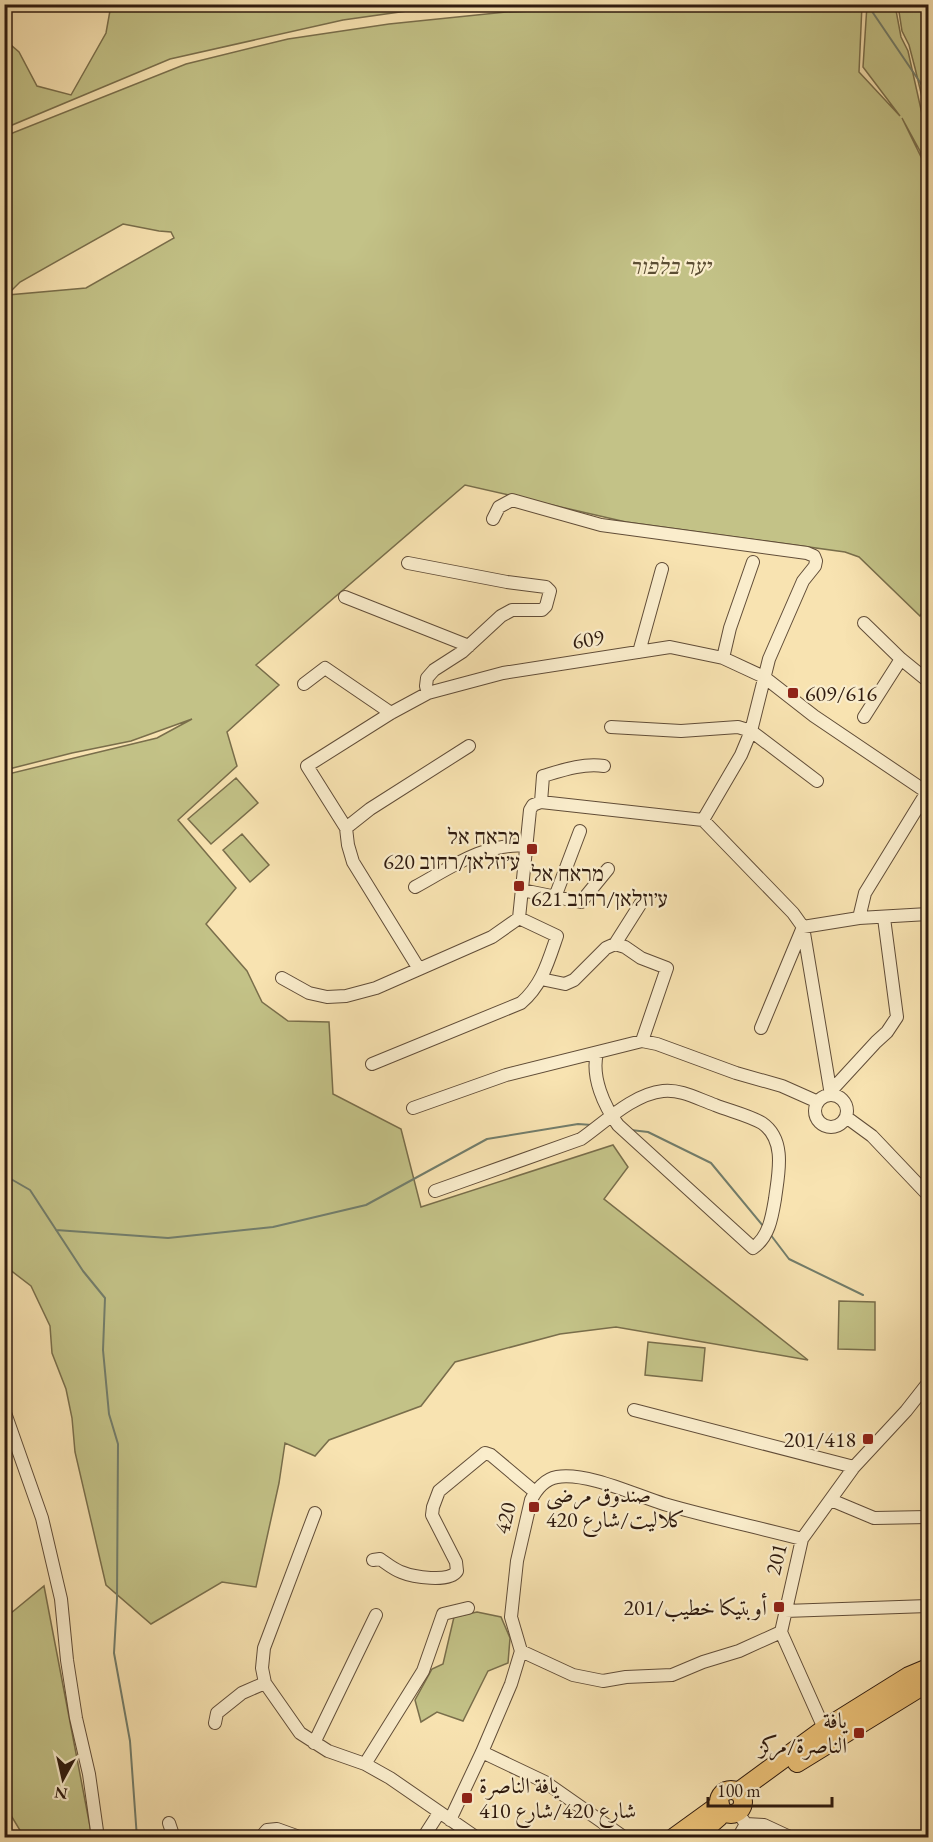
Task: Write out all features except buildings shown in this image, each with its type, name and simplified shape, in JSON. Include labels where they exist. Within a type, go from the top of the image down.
[{"type":"highway","points":[[695,1838],[909,1676],[928,1668]]},
{"type":"highway","points":[[827,1736],[928,1684]]},
{"type":"highway","points":[[672,1837],[735,1807]]},
{"type":"street","points":[[493,519],[500,507],[512,500],[601,525],[807,552],[814,556],[815,566],[798,591],[769,659],[751,730],[741,755],[703,820]]},
{"type":"street","points":[[723,658],[730,628],[753,562]]},
{"type":"street","points":[[408,563],[546,587],[550,591],[546,606],[542,610],[512,610],[501,616],[469,646],[434,670],[427,678],[428,693]]},
{"type":"street","points":[[639,652],[662,569]]},
{"type":"street","points":[[345,597],[469,646]]},
{"type":"street","points":[[864,623],[901,659],[928,681]]},
{"type":"street","name":"609","points":[[346,828],[308,766],[392,713],[428,693],[503,674],[670,647],[723,658],[764,677],[814,716],[928,792]]},
{"type":"street","points":[[864,717],[901,659]]},
{"type":"street","points":[[304,684],[325,668],[392,713]]},
{"type":"street","points":[[611,727],[681,731],[738,727],[751,730],[817,781]]},
{"type":"street","points":[[419,969],[353,862],[346,828],[370,809],[469,746]]},
{"type":"street","points":[[541,802],[543,776],[570,768],[604,766]]},
{"type":"street","points":[[859,918],[865,893],[928,792]]},
{"type":"street","points":[[519,918],[530,810],[533,805],[541,802],[703,820],[793,913],[802,927],[830,1094]]},
{"type":"street","points":[[555,897],[580,831]]},
{"type":"street","points":[[415,886],[482,852],[501,846],[526,846]]},
{"type":"street","points":[[522,890],[581,902],[608,869]]},
{"type":"street","points":[[541,979],[565,984],[574,980],[606,948],[615,944],[641,903]]},
{"type":"street","points":[[802,927],[859,918],[928,914]]},
{"type":"street","points":[[282,978],[309,993],[327,997],[346,996],[376,988],[419,969],[492,936],[519,918]]},
{"type":"street","points":[[372,1064],[521,1003],[532,993],[541,979],[557,936],[519,918]]},
{"type":"street","points":[[830,1094],[844,1102],[846,1107],[846,1117],[840,1125],[831,1128],[821,1124],[816,1116],[818,1102],[830,1094],[887,1032],[897,1017],[884,918]]},
{"type":"street","points":[[761,1028],[802,927]]},
{"type":"street","points":[[615,944],[625,947],[640,958],[668,968],[642,1041]]},
{"type":"street","points":[[413,1108],[506,1075],[642,1041],[782,1086],[818,1102]]},
{"type":"street","points":[[435,1191],[580,1139],[596,1129],[610,1115],[651,1095],[661,1091],[679,1092],[762,1124],[772,1133],[778,1147],[780,1164],[768,1229],[760,1243],[753,1248],[610,1115],[596,1076],[594,1064],[597,1053]]},
{"type":"street","points":[[846,1117],[872,1136],[928,1194]]},
{"type":"street","name":"201","points":[[781,1632],[802,1539],[854,1467],[906,1411],[928,1383]]},
{"type":"street","points":[[4,1410],[42,1518],[61,1599],[67,1660],[76,1718],[89,1774],[98,1838]]},
{"type":"street","points":[[634,1410],[854,1467]]},
{"type":"street","points":[[373,1560],[380,1559],[401,1573],[439,1579],[454,1575],[457,1571],[456,1562],[432,1515],[433,1507],[440,1491],[485,1453],[535,1492]]},
{"type":"street","name":"420","points":[[521,1651],[511,1617],[517,1561],[531,1500],[535,1492],[547,1480],[570,1476],[599,1482],[663,1504],[802,1539]]},
{"type":"street","points":[[831,1500],[874,1518],[928,1517]]},
{"type":"street","points":[[315,1513],[264,1648],[262,1668],[265,1683],[300,1733],[314,1743],[365,1764],[390,1778],[477,1838]]},
{"type":"street","points":[[785,1611],[928,1606]]},
{"type":"street","points":[[365,1764],[423,1671],[442,1614],[468,1608]]},
{"type":"street","points":[[314,1743],[376,1614]]},
{"type":"street","points":[[423,1838],[444,1816],[482,1752],[511,1684],[521,1651],[573,1676],[603,1681],[626,1677],[672,1675],[739,1651],[781,1632],[827,1736]]},
{"type":"street","points":[[214,1723],[217,1713],[242,1693],[265,1683]]},
{"type":"street","points":[[482,1752],[545,1782],[625,1838]]},
{"type":"street","points":[[735,1807],[738,1838]]},
{"type":"street","points":[[735,1807],[764,1825],[792,1838]]},
{"type":"street","points":[[169,1823],[174,1838]]},
{"type":"street","points":[[261,1838],[267,1830],[277,1829],[302,1838]]},
{"type":"green space","name":"יער בלפור","points":[[714,4],[769,5],[810,10],[862,5],[859,72],[900,116],[863,67],[867,5],[895,5],[928,141],[928,173],[920,151],[902,118],[923,161],[928,181],[928,602],[920,616],[859,557],[845,552],[626,522],[465,485],[256,665],[279,685],[227,732],[237,766],[178,820],[236,888],[206,924],[247,971],[262,1002],[288,1021],[329,1022],[333,1094],[401,1129],[421,1207],[613,1145],[628,1167],[604,1199],[808,1360],[616,1327],[560,1334],[455,1362],[421,1406],[329,1440],[315,1456],[285,1443],[279,1483],[256,1587],[222,1582],[151,1624],[106,1585],[75,1452],[72,1418],[66,1389],[52,1353],[50,1326],[31,1286],[5,1266],[4,775],[157,738],[192,719],[131,741],[5,770],[5,136],[186,64],[288,39],[389,24],[506,12]],"holes":[[[123,224],[171,232],[174,238],[86,288],[7,295],[20,282]]]},
{"type":"green space","points":[[111,5],[442,5],[343,20],[170,59],[5,128],[5,40],[19,52],[37,86],[71,95],[106,33]]},
{"type":"green space","points":[[898,5],[928,5],[928,122],[909,45],[902,31]]},
{"type":"green space","points":[[236,778],[258,803],[211,844],[188,819]]},
{"type":"green space","points":[[242,834],[269,865],[250,882],[223,850]]},
{"type":"green space","points":[[839,1301],[875,1302],[875,1350],[838,1349]]},
{"type":"green space","points":[[648,1342],[705,1348],[702,1381],[645,1375]]},
{"type":"green space","points":[[44,1586],[92,1837],[24,1837],[12,1817],[5,1812],[5,1618]]},
{"type":"green space","points":[[477,1612],[501,1617],[510,1638],[508,1663],[488,1671],[463,1721],[437,1712],[421,1722],[415,1700],[432,1669],[443,1664],[454,1617]]},
{"type":"waterway","points":[[867,4],[928,94]]},
{"type":"waterway","points":[[56,1230],[168,1238],[273,1227],[366,1205],[487,1139],[578,1124],[592,1125]]},
{"type":"waterway","points":[[631,1130],[648,1132],[711,1163],[764,1227]]},
{"type":"waterway","points":[[4,1175],[30,1190],[83,1271],[105,1298],[103,1350],[109,1414],[118,1444],[117,1599],[114,1653],[130,1741],[137,1838]]},
{"type":"waterway","points":[[770,1234],[789,1259],[863,1295]]},
{"type":"place","name":"609/616","points":[[793,693]]},
{"type":"place","name":"מראח אל ע׳וזלאן/רחוב 620","points":[[532,849]]},
{"type":"place","name":"מראח אל ע׳וזלאן/רחוב 621","points":[[519,886]]},
{"type":"place","name":"201/418","points":[[868,1439]]},
{"type":"place","name":"صندوق مرضى كلاليت/شارع 420","points":[[534,1507]]},
{"type":"place","name":"أوبتيكا خطيب/201","points":[[779,1607]]},
{"type":"place","name":"يافة الناصرة/مركز","points":[[859,1733]]},
{"type":"place","name":"يافة الناصرة شارع 420/شارع 410","points":[[467,1798]]}]
